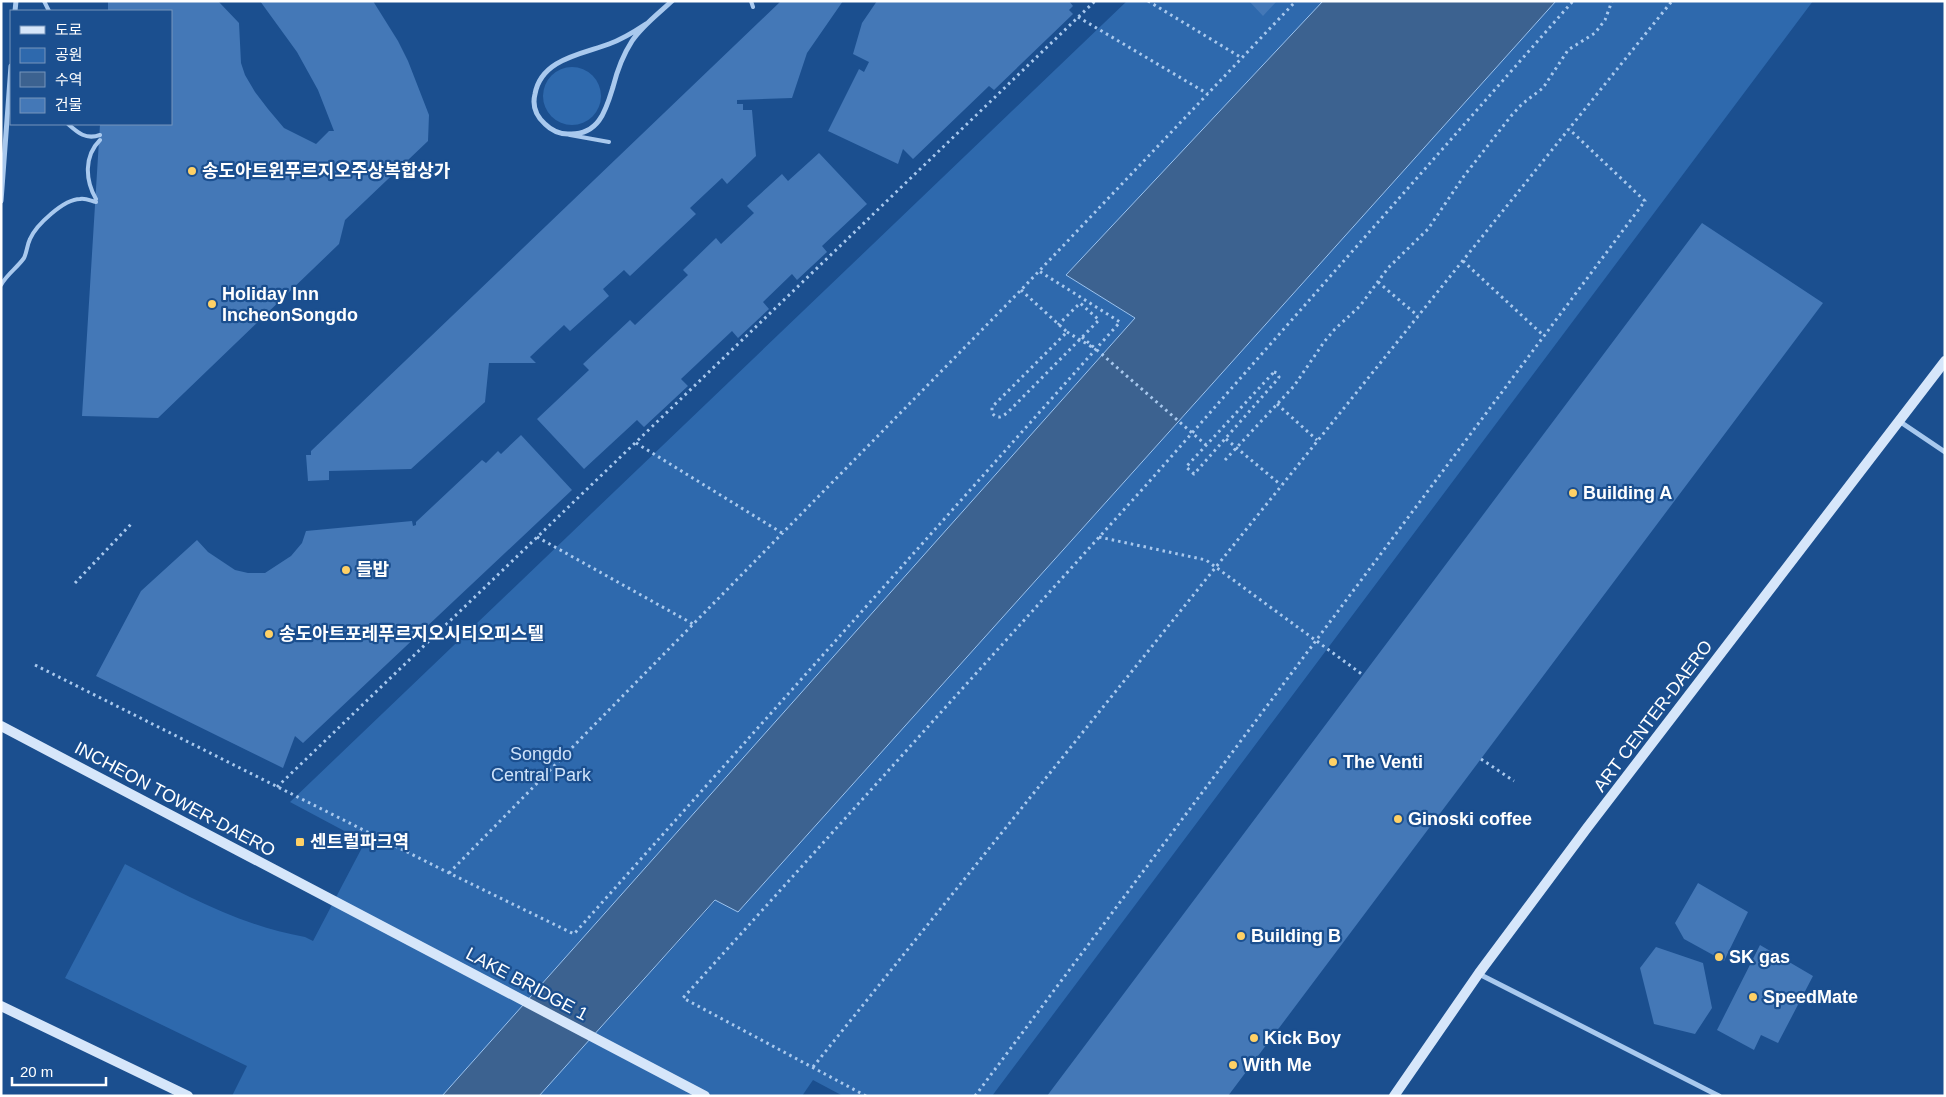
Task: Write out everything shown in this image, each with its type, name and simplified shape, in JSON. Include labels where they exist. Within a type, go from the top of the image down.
[{"type":"main road","name":"ART CENTER-DAERO","points":[[1394,1096],[1479,973],[1587,828],[1945,361]]},
{"type":"main road","name":"INCHEON TOWER-DAERO","points":[[1,726],[334,902]]},
{"type":"main road","name":"LAKE BRIDGE 1","points":[[334,902],[705,1096]]},
{"type":"main road","points":[[1,1006],[188,1096]]},
{"type":"street","points":[[646,24],[623,38],[561,60],[543,76],[536,88],[535,112],[552,131],[574,135],[590,129],[599,122],[609,102],[621,63],[632,41],[646,24],[672,1]]},
{"type":"street","points":[[1,201],[10,80]]},
{"type":"street","points":[[1899,421],[1945,452]]},
{"type":"street","points":[[1479,973],[1719,1096]]},
{"type":"lane","points":[[751,1],[753,7]]},
{"type":"lane","points":[[1,285],[8,274],[25,256],[28,242],[33,233],[55,211],[70,201],[80,198],[96,201],[89,185],[87,170],[90,156],[100,137],[84,136],[69,125]]},
{"type":"lane","points":[[563,134],[609,142]]},
{"type":"path","points":[[277,787],[1095,1]]},
{"type":"path","points":[[1148,1],[1242,58]]},
{"type":"path","points":[[449,873],[1021,290],[1296,1]]},
{"type":"path","points":[[866,1096],[683,998],[1099,536],[1573,1]]},
{"type":"path","points":[[1225,460],[1298,380],[1335,328],[1360,306],[1398,257],[1428,229],[1464,176],[1511,116],[1522,104],[1543,88],[1568,50],[1595,33],[1605,20],[1612,1]]},
{"type":"path","points":[[812,1067],[1672,1]]},
{"type":"path","points":[[1078,17],[1208,94]]},
{"type":"path","points":[[975,1096],[1646,201],[1569,130]]},
{"type":"path","points":[[1463,261],[1544,336]]},
{"type":"path","points":[[35,665],[574,934],[1120,322],[1039,270]]},
{"type":"path","points":[[1378,282],[1418,316]]},
{"type":"path","points":[[1021,290],[1066,332],[1096,350]]},
{"type":"path","points":[[1058,325],[1080,303],[1099,320],[1008,412],[999,418],[995,416],[992,413],[992,407],[1066,332]]},
{"type":"path","points":[[1082,337],[1206,445]]},
{"type":"path","points":[[1277,373],[1279,376],[1277,380],[1194,474],[1186,467],[1206,445],[1270,374],[1277,373]]},
{"type":"path","points":[[1277,404],[1317,440]]},
{"type":"path","points":[[1226,439],[1281,485]]},
{"type":"path","points":[[636,443],[782,533]]},
{"type":"path","points":[[75,583],[133,522]]},
{"type":"path","points":[[1099,536],[1206,560],[1363,675]]},
{"type":"path","points":[[537,537],[693,624]]},
{"type":"path","points":[[1481,759],[1514,781]]},
{"type":"green space","name":"Songdo Central Park","points":[[1127,1],[1323,1],[1066,275],[1135,318],[442,1096],[232,1096],[247,1066],[65,978],[125,864],[234,917],[280,932],[305,937],[313,941],[365,842],[290,802]]},
{"type":"green space","points":[[1556,1],[1813,1],[992,1096],[843,1096],[813,1080],[802,1096],[539,1096],[716,900],[738,912]]},
{"type":"green space","points":[[566,67],[578,67],[588,71],[597,80],[601,102],[593,117],[578,125],[566,125],[556,121],[547,112],[543,102],[543,90],[547,80],[556,71]]},
{"type":"water","points":[[1323,1],[1556,1],[738,912],[715,900],[539,1096],[442,1096],[1135,318],[1066,275]]},
{"type":"building","points":[[108,1],[218,1],[239,23],[241,63],[245,75],[255,92],[284,128],[316,144],[329,131],[334,131],[318,90],[297,52],[260,1],[373,1],[408,61],[429,115],[428,141],[345,220],[339,244],[158,418],[82,416],[100,125],[172,125],[172,10],[108,10]]},
{"type":"building","points":[[781,1],[843,1],[807,53],[792,98],[737,100],[737,104],[743,104],[743,110],[752,110],[756,156],[727,184],[722,178],[690,208],[696,214],[630,276],[624,270],[603,289],[609,296],[570,331],[564,325],[530,357],[536,363],[489,363],[485,402],[411,469],[329,471],[329,480],[308,481],[306,455],[311,455],[311,451]]},
{"type":"building","points":[[877,1],[1069,1],[1073,6],[1069,10],[1073,14],[994,90],[989,86],[913,159],[903,149],[898,164],[828,131],[859,69],[864,72],[869,62],[853,54],[862,23]]},
{"type":"building","points":[[1249,1],[1277,1],[1263,16]]},
{"type":"building","points":[[819,153],[867,204],[822,246],[827,252],[797,280],[792,274],[763,302],[769,309],[738,338],[732,331],[681,379],[688,386],[644,427],[637,420],[584,469],[537,419],[589,370],[583,364],[630,320],[635,325],[688,275],[683,270],[716,238],[721,244],[754,213],[747,206],[782,174],[788,181]]},
{"type":"building","points":[[1702,223],[1823,303],[1228,1096],[1047,1096]]},
{"type":"building","name":"송도아트포레푸르지오시티오피스텔","points":[[521,435],[572,490],[303,743],[295,736],[283,768],[96,676],[141,591],[197,540],[208,552],[235,570],[248,573],[265,573],[291,556],[302,543],[306,531],[412,521],[413,526],[482,460],[486,463],[498,451],[501,454]]},
{"type":"building","points":[[1698,883],[1748,912],[1724,961],[1684,939],[1675,923]]},
{"type":"building","points":[[1760,945],[1813,976],[1778,1043],[1761,1035],[1754,1050],[1717,1030]]},
{"type":"building","points":[[1656,947],[1703,963],[1712,1008],[1695,1034],[1654,1024],[1640,968]]},
{"type":"place","name":"송도아트윈푸르지오주상복합상가","points":[[192,171]]},
{"type":"place","name":"Holiday Inn IncheonSongdo","points":[[212,304]]},
{"type":"place","name":"Building A","points":[[1573,493]]},
{"type":"place","name":"들밥","points":[[346,570]]},
{"type":"place","name":"송도아트포레푸르지오시티오피스텔","points":[[269,634]]},
{"type":"place","name":"The Venti","points":[[1333,762]]},
{"type":"place","name":"Ginoski coffee","points":[[1398,819]]},
{"type":"place","name":"센트럴파크역","points":[[300,842]]},
{"type":"place","name":"Building B","points":[[1241,936]]},
{"type":"place","name":"SK gas","points":[[1719,957]]},
{"type":"place","name":"SpeedMate","points":[[1753,997]]},
{"type":"place","name":"Kick Boy","points":[[1254,1038]]},
{"type":"place","name":"With Me","points":[[1233,1065]]}]
